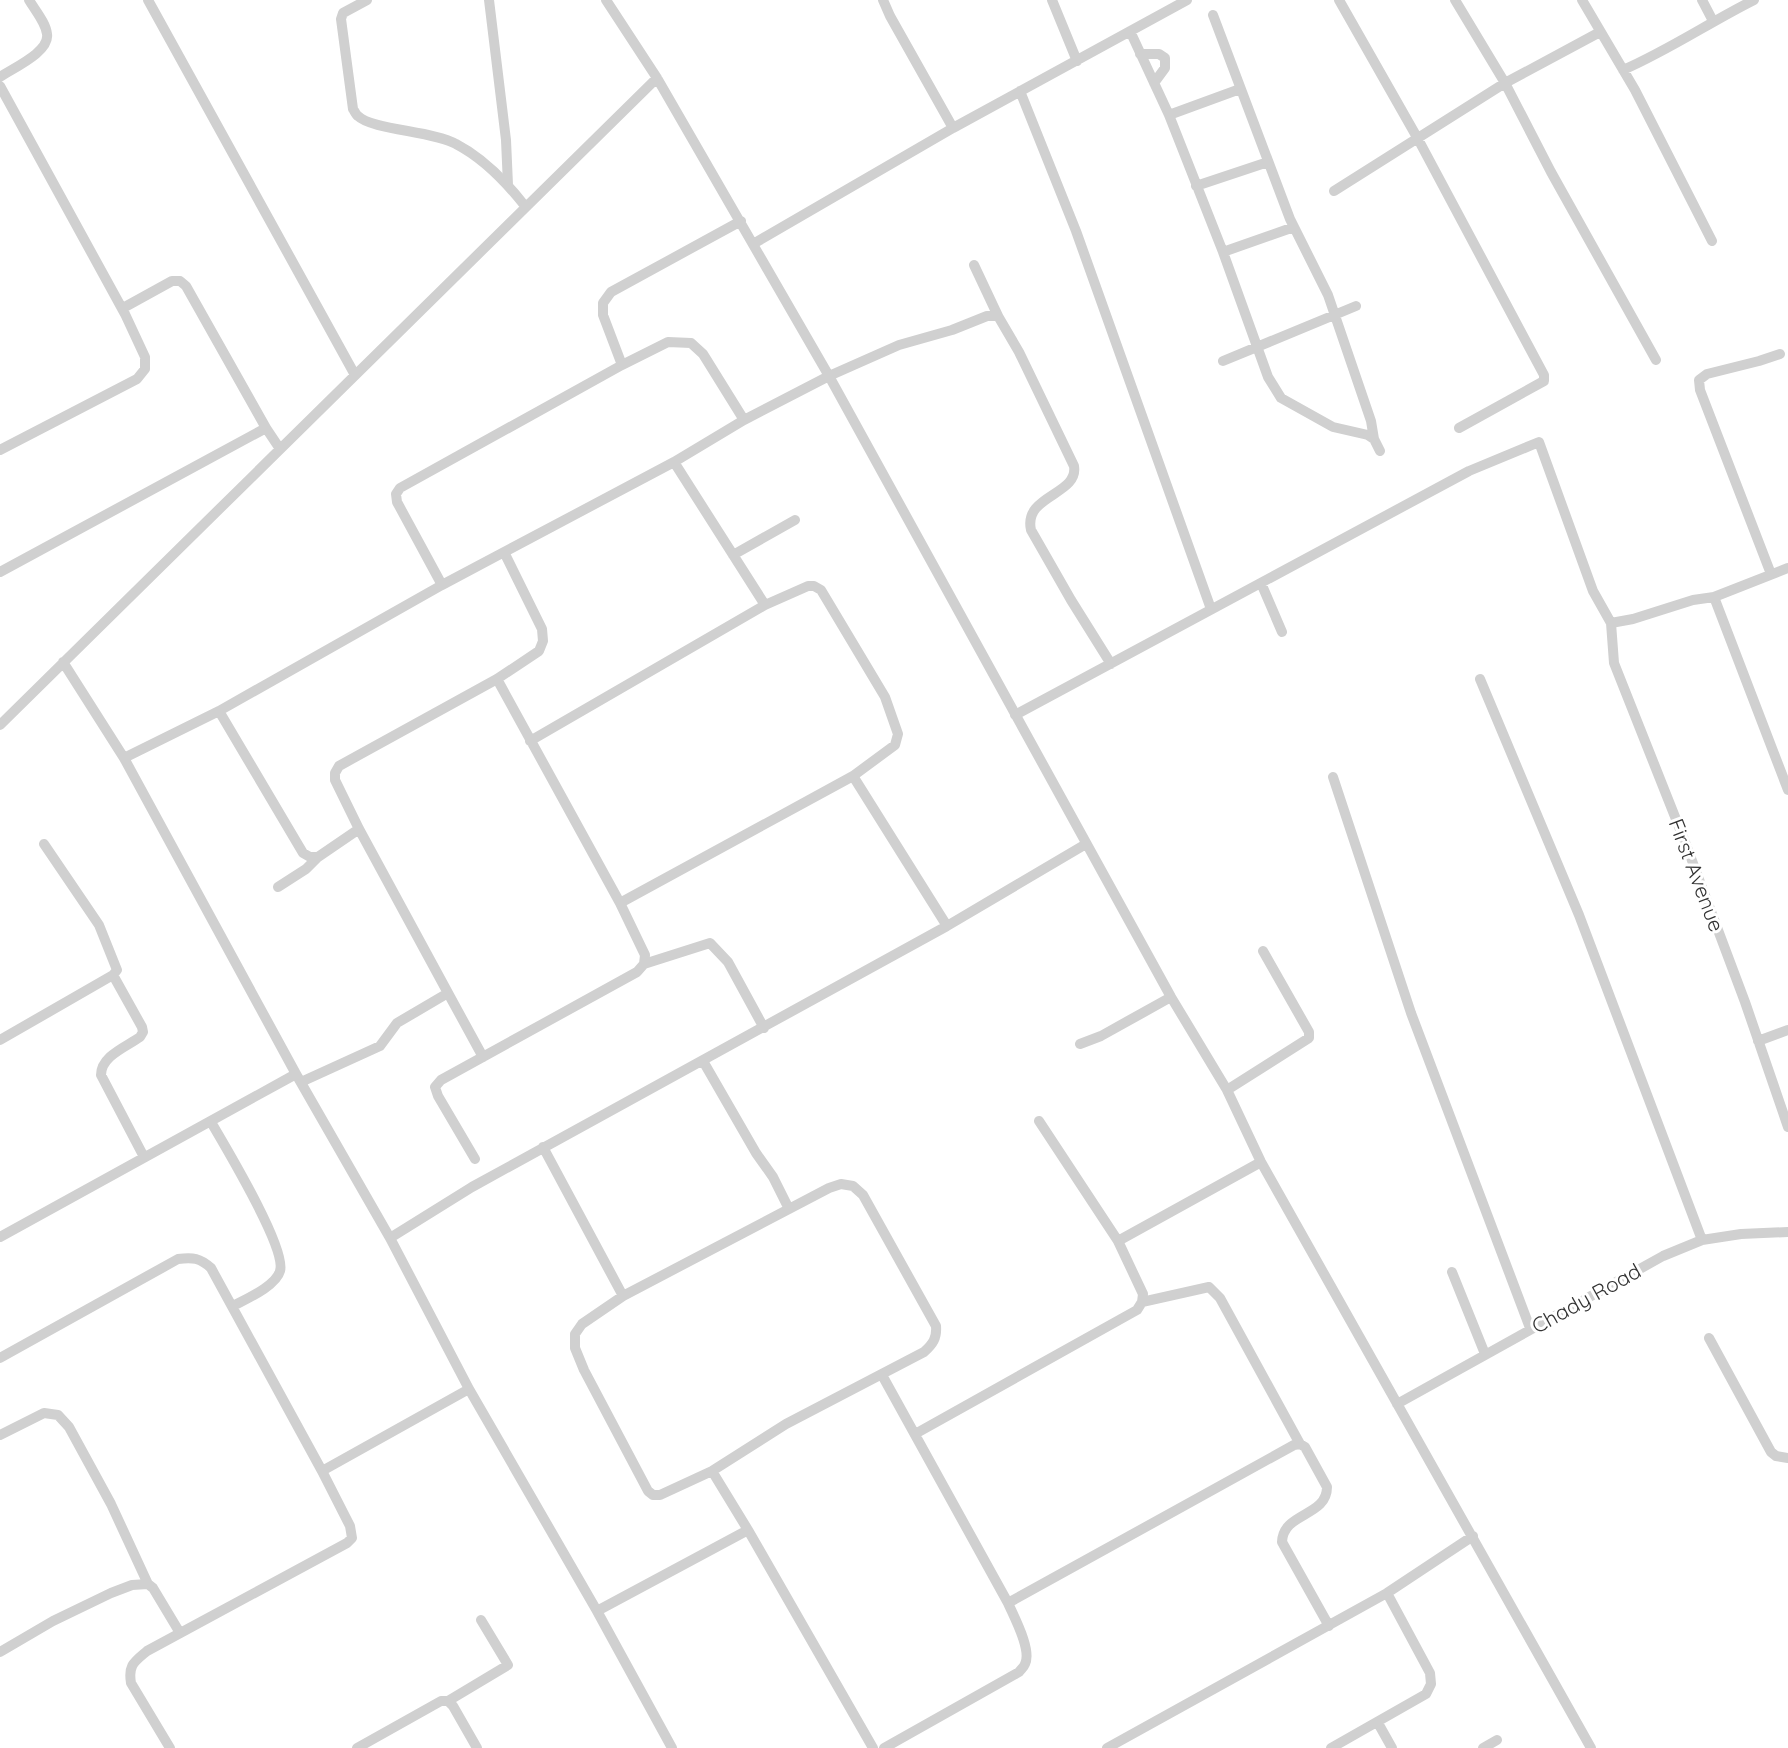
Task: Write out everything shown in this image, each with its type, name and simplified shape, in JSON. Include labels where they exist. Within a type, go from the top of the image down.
[{"type":"street","points":[[0,77],[40,51],[46,43],[47,33],[29,0]]},
{"type":"street","points":[[148,0],[355,375]]},
{"type":"street","points":[[367,0],[344,13],[340,19],[353,108],[357,116],[371,123],[455,142],[508,185],[525,206]]},
{"type":"street","points":[[489,0],[506,140],[508,185]]},
{"type":"street","points":[[606,0],[657,78],[829,376],[1171,997],[1227,1090],[1261,1162],[1591,1748]]},
{"type":"street","points":[[884,0],[890,16],[953,128]]},
{"type":"street","points":[[1052,0],[1077,60]]},
{"type":"street","points":[[753,244],[953,128],[1187,0]]},
{"type":"street","points":[[1339,0],[1418,139],[1544,375],[1544,381],[1459,428]]},
{"type":"street","points":[[1455,0],[1505,83],[1551,172],[1656,360]]},
{"type":"street","points":[[1582,0],[1671,158],[1712,241]]},
{"type":"street","points":[[1702,0],[1713,21]]},
{"type":"street","points":[[1623,70],[1653,57],[1713,21],[1754,0]]},
{"type":"street","points":[[1213,15],[1294,227],[1328,295],[1371,421],[1374,439],[1380,451]]},
{"type":"street","points":[[1130,31],[1169,115],[1223,252],[1268,377],[1281,398],[1333,427],[1368,435],[1374,439]]},
{"type":"street","points":[[1334,191],[1505,83],[1600,32]]},
{"type":"street","points":[[1140,54],[1159,54],[1165,58],[1165,68],[1154,83]]},
{"type":"street","points":[[0,725],[657,78]]},
{"type":"street","points":[[0,86],[123,308],[145,357],[144,369],[137,379],[0,450]]},
{"type":"street","points":[[1169,115],[1240,89]]},
{"type":"street","points":[[1020,91],[1076,231],[1211,609]]},
{"type":"street","points":[[1196,186],[1268,162]]},
{"type":"street","points":[[622,365],[603,315],[603,303],[611,292],[741,221]]},
{"type":"street","points":[[1223,252],[1294,227]]},
{"type":"street","points":[[974,265],[998,316],[1019,352],[1076,473],[1072,480],[1033,510],[1029,520],[1031,530],[1111,664]]},
{"type":"street","points":[[123,308],[172,281],[180,281],[186,286],[280,449]]},
{"type":"street","points":[[1223,361],[1356,306]]},
{"type":"street","points":[[124,758],[219,711],[442,585],[674,462],[744,420],[829,376],[899,345],[952,330],[987,316],[998,316]]},
{"type":"street","points":[[442,585],[397,502],[396,494],[400,488],[622,365],[668,342],[692,343],[703,354],[744,420]]},
{"type":"street","points":[[1771,574],[1700,390],[1699,380],[1707,375],[1759,362],[1780,354]]},
{"type":"street","points":[[0,572],[266,428]]},
{"type":"street","points":[[1016,715],[1469,471],[1539,442],[1593,591],[1611,623],[1633,620],[1693,600],[1714,597],[1788,568]]},
{"type":"street","points":[[674,462],[765,605]]},
{"type":"street","points":[[733,555],[795,520]]},
{"type":"street","points":[[483,1057],[359,829],[335,780],[335,773],[339,766],[497,679],[539,651],[543,641],[542,629],[504,552]]},
{"type":"street","points":[[1261,583],[1282,632]]},
{"type":"street","points":[[530,741],[765,605],[808,586],[821,590],[885,697],[898,734],[895,745],[853,776],[620,903]]},
{"type":"street","points":[[1714,597],[1788,790]]},
{"type":"street","name":"First Avenue","points":[[1611,623],[1614,663],[1685,842],[1788,1127]]},
{"type":"street","points":[[63,662],[124,758],[298,1078],[390,1238],[469,1389],[597,1611],[672,1748]]},
{"type":"street","points":[[497,679],[620,903],[645,955],[644,964]]},
{"type":"street","points":[[1480,679],[1579,915],[1702,1240]]},
{"type":"street","points":[[219,711],[303,853],[310,857],[318,857]]},
{"type":"street","points":[[853,776],[947,926]]},
{"type":"street","points":[[1333,777],[1411,1013],[1530,1328]]},
{"type":"street","points":[[278,887],[359,829]]},
{"type":"street","points":[[0,1040],[113,975],[117,970],[99,925],[44,844]]},
{"type":"street","points":[[390,1238],[472,1187],[947,926],[1086,844]]},
{"type":"street","points":[[475,1159],[438,1096],[435,1087],[441,1080],[600,994],[637,972],[644,964],[710,943],[728,962],[764,1028]]},
{"type":"street","points":[[1227,1090],[1309,1038],[1309,1032],[1263,951]]},
{"type":"street","points":[[113,975],[143,1032],[140,1037],[105,1061],[101,1068],[101,1075],[144,1157]]},
{"type":"street","points":[[0,1237],[144,1157],[298,1078],[380,1046],[397,1023],[448,993]]},
{"type":"street","points":[[1080,1044],[1101,1036],[1171,997]]},
{"type":"street","points":[[1758,1041],[1788,1030]]},
{"type":"street","points":[[703,1060],[756,1153],[773,1177],[789,1209]]},
{"type":"street","points":[[915,1434],[1137,1310],[1142,1302],[1143,1294],[1118,1241],[1039,1121]]},
{"type":"street","points":[[211,1122],[253,1198],[280,1259],[280,1272],[273,1284],[233,1306]]},
{"type":"street","points":[[543,1147],[623,1296]]},
{"type":"street","points":[[1118,1241],[1261,1162]]},
{"type":"street","points":[[841,1184],[853,1186],[863,1195],[936,1326],[937,1334],[932,1345],[924,1352],[882,1375],[786,1424],[712,1471],[660,1495],[653,1495],[648,1491],[584,1370],[574,1348],[575,1334],[582,1324],[623,1296],[789,1209],[841,1184]]},
{"type":"street","name":"Chady Road","points":[[1398,1404],[1530,1328],[1663,1256],[1702,1240],[1741,1234],[1788,1232]]},
{"type":"street","points":[[0,1358],[178,1259],[192,1257],[203,1260],[211,1268],[233,1306],[350,1526],[352,1538],[347,1543],[147,1651],[134,1662],[129,1672],[131,1683],[170,1748]]},
{"type":"street","points":[[1452,1272],[1485,1354]]},
{"type":"street","points":[[1142,1302],[1209,1287],[1220,1298],[1300,1444],[1305,1446],[1327,1488],[1323,1503],[1286,1526],[1282,1542],[1329,1626]]},
{"type":"street","points":[[1709,1338],[1771,1452],[1776,1456],[1788,1458]]},
{"type":"street","points":[[882,1375],[1008,1603],[1027,1653],[1026,1664],[1019,1672],[884,1748]]},
{"type":"street","points":[[322,1471],[469,1389]]},
{"type":"street","points":[[0,1435],[44,1413],[58,1414],[69,1427],[111,1504],[148,1584],[153,1588],[180,1633]]},
{"type":"street","points":[[1008,1603],[1284,1450],[1300,1444]]},
{"type":"street","points":[[712,1471],[873,1748]]},
{"type":"street","points":[[597,1611],[748,1530]]},
{"type":"street","points":[[1107,1748],[1387,1593],[1473,1536]]},
{"type":"street","points":[[0,1652],[53,1621],[111,1593],[132,1585],[148,1584]]},
{"type":"street","points":[[1331,1748],[1426,1694],[1431,1684],[1430,1673],[1387,1593]]},
{"type":"street","points":[[357,1748],[441,1701],[448,1701],[508,1665],[481,1620]]},
{"type":"street","points":[[448,1701],[477,1748]]},
{"type":"street","points":[[1378,1723],[1392,1748]]},
{"type":"street","points":[[1483,1748],[1497,1740]]}]
